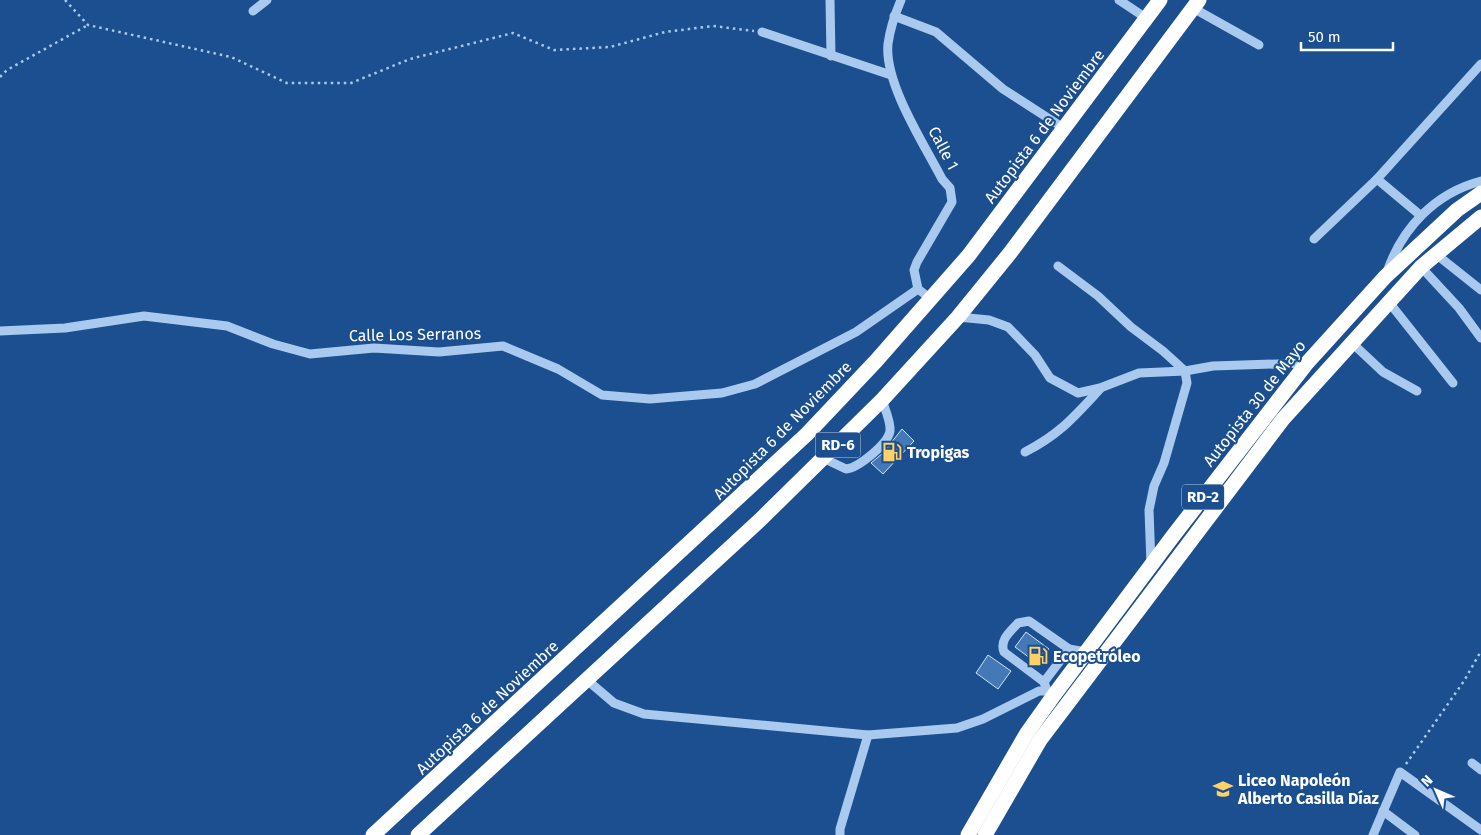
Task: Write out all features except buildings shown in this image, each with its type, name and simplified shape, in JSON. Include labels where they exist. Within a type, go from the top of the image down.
[{"type":"highway","name":"Autopista 6 de Noviembre","points":[[373,835],[807,434],[969,255],[1160,0]]},
{"type":"highway","name":"RD-6","points":[[418,835],[825,458],[882,400],[958,317],[1062,185],[1196,4]]},
{"type":"highway","name":"Autopista 30 de Mayo","points":[[968,835],[1051,693],[1086,652],[1307,363],[1385,277],[1457,210],[1481,193]]},
{"type":"highway","name":"Autopista 30 de Mayo","points":[[985,835],[1040,740],[1283,419],[1388,301],[1421,267],[1481,217]]},
{"type":"street","points":[[253,11],[267,0]]},
{"type":"street","points":[[830,0],[831,56]]},
{"type":"street","name":"Calle 1","points":[[901,0],[894,16],[888,46],[891,75],[899,96],[942,179],[950,188],[952,202],[917,262],[914,270],[918,289]]},
{"type":"street","points":[[1119,0],[1146,18]]},
{"type":"street","points":[[1196,4],[1259,45]]},
{"type":"street","points":[[894,16],[936,32],[1003,89],[1065,129]]},
{"type":"street","points":[[762,32],[891,75]]},
{"type":"street","points":[[1314,239],[1376,179],[1481,64]]},
{"type":"street","points":[[1376,179],[1420,215]]},
{"type":"street","points":[[1385,277],[1392,256],[1403,236],[1420,215],[1467,184],[1481,180]]},
{"type":"street","points":[[1437,255],[1481,290]]},
{"type":"street","points":[[1058,266],[1098,296],[1131,327],[1163,351],[1185,371],[1187,383],[1164,463],[1154,486],[1150,510],[1151,566]]},
{"type":"street","points":[[1421,267],[1459,308],[1481,338]]},
{"type":"street","points":[[918,289],[931,299]]},
{"type":"street","name":"Calle Los Serranos","points":[[0,332],[65,328],[144,316],[227,326],[273,344],[310,354],[374,348],[439,352],[503,346],[558,369],[602,395],[650,399],[722,393],[755,384],[856,332],[918,289]]},
{"type":"street","points":[[1388,301],[1453,383]]},
{"type":"street","points":[[958,317],[989,320],[1008,327],[1035,355],[1050,378],[1078,393],[1100,388],[1139,373],[1185,371],[1213,366],[1307,363]]},
{"type":"street","points":[[1351,342],[1383,372],[1417,391]]},
{"type":"street","points":[[1025,452],[1051,438],[1074,418],[1100,388]]},
{"type":"street","points":[[825,458],[846,469],[862,463],[887,438],[890,430],[882,400]]},
{"type":"street","points":[[1051,693],[1044,682],[1004,652],[1003,641],[1018,623],[1029,620],[1069,649],[1086,652]]},
{"type":"street","points":[[1044,682],[1069,649]]},
{"type":"street","points":[[587,680],[614,703],[644,714],[868,735],[957,728],[983,719],[1040,691],[1051,693]]},
{"type":"street","points":[[840,835],[840,829],[868,735]]},
{"type":"street","points":[[1472,764],[1481,770]]},
{"type":"street","points":[[1373,835],[1400,772],[1481,830]]},
{"type":"street","points":[[1383,811],[1415,835]]},
{"type":"path","points":[[65,0],[88,25],[231,57],[287,83],[352,83],[410,59],[513,33],[554,50],[610,47],[665,32],[712,26],[762,32]]},
{"type":"path","points":[[0,78],[7,70],[88,25]]},
{"type":"path","points":[[1400,772],[1464,680],[1481,651]]},
{"type":"place","name":"Tropigas","points":[[892,452]]},
{"type":"place","name":"Ecopetróleo","points":[[1038,656]]},
{"type":"place","name":"Liceo Napoleón Alberto Casilla Díaz","points":[[1223,789]]}]
